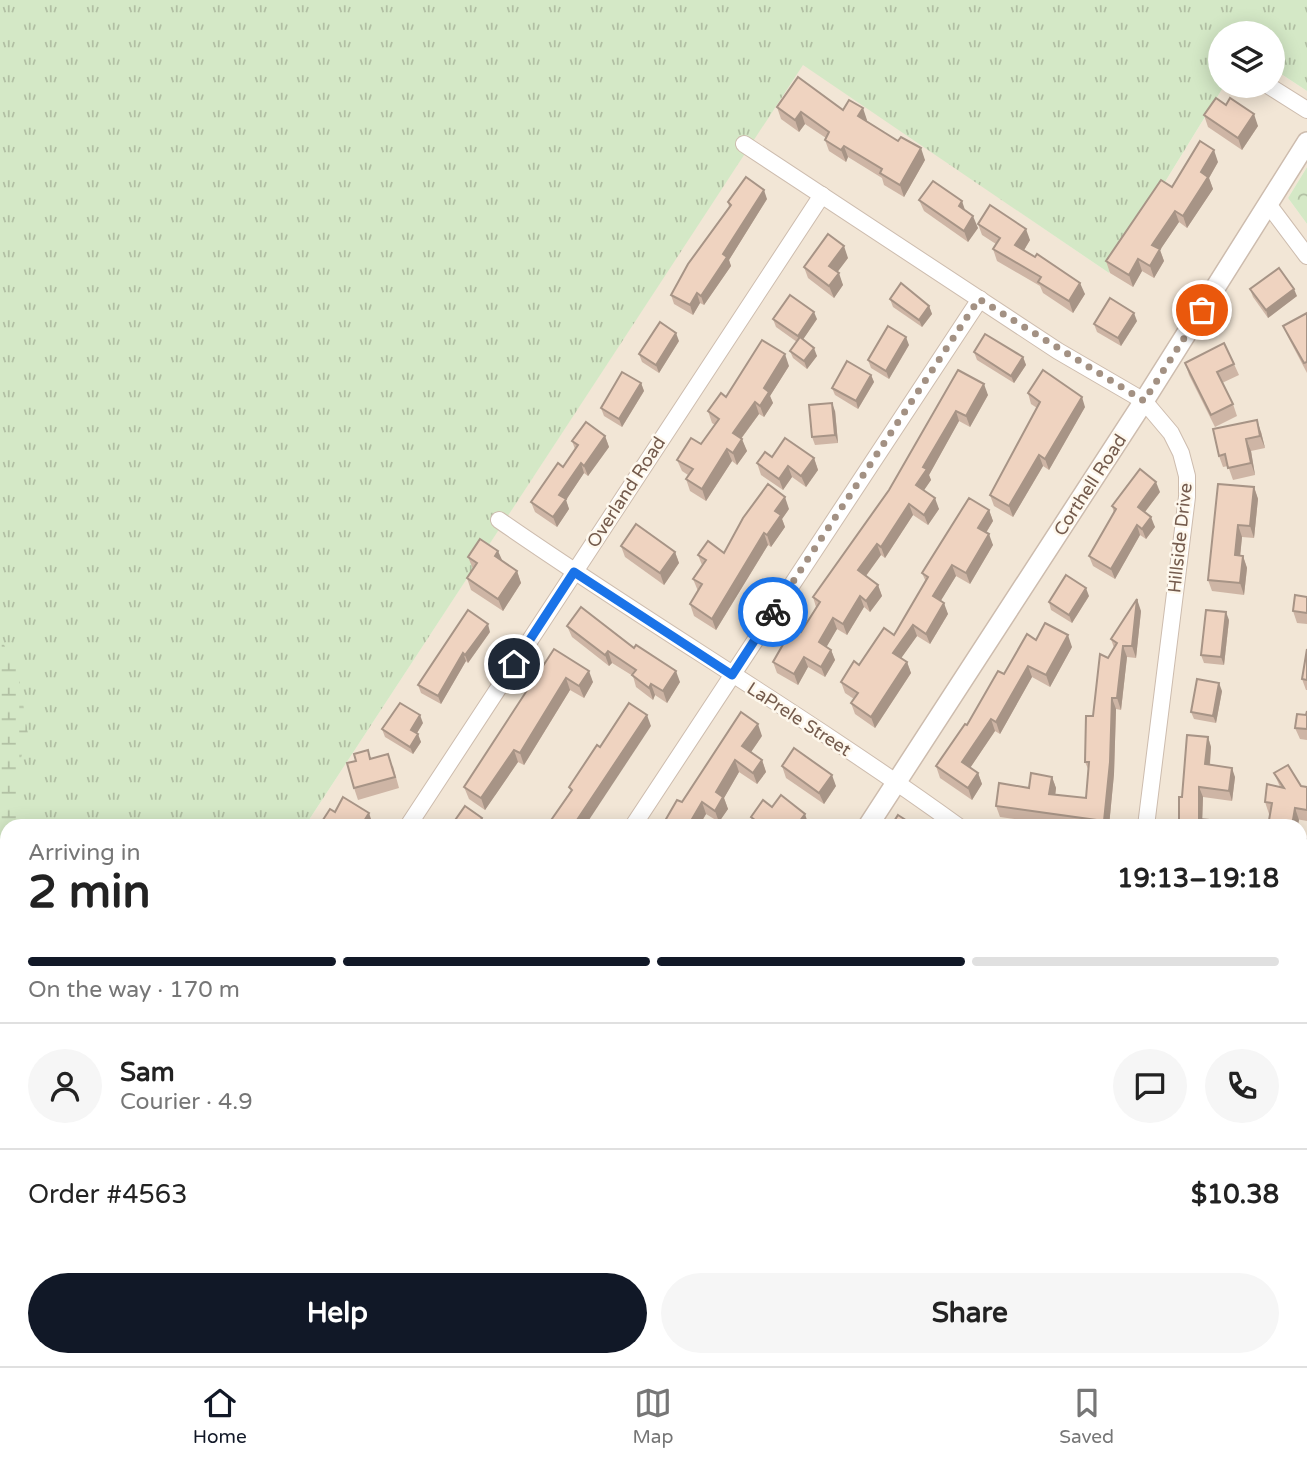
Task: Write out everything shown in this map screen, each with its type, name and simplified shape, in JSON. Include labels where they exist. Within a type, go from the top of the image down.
[{"type":"street","points":[[1285,96],[1307,110]]},
{"type":"street","name":"Corthell Road","points":[[873,819],[1144,401],[1307,142]]},
{"type":"street","name":"Hillside Drive","points":[[744,144],[979,299],[1144,401],[1171,433],[1187,476],[1147,819]]},
{"type":"street","name":"Overland Road","points":[[413,819],[822,195]]},
{"type":"street","points":[[1268,204],[1307,256]]},
{"type":"street","points":[[638,819],[979,299]]},
{"type":"street","name":"LaPrele Street","points":[[499,520],[574,572],[897,782],[948,819]]},
{"type":"shaded area","points":[[803,64],[1109,273],[1217,98],[1285,98],[1285,77],[1307,91],[1307,167],[1288,198],[1307,224],[1307,819],[310,819]]},
{"type":"green space","points":[[0,0],[1307,0],[1307,91],[1285,77],[1285,21],[1208,21],[1208,98],[1217,98],[1109,273],[803,65],[310,819],[0,819]]},
{"type":"green space","points":[[1307,167],[1307,224],[1288,198]]},
{"type":"green space","points":[[0,637],[18,672],[28,734],[17,772],[19,819],[0,819]]},
{"type":"building","points":[[798,77],[843,110],[849,100],[863,108],[858,116],[898,141],[901,137],[921,148],[900,185],[880,173],[882,169],[844,146],[841,150],[825,140],[829,132],[801,112],[795,120],[777,107]]},
{"type":"building","points":[[1216,98],[1226,105],[1230,98],[1254,114],[1238,138],[1204,115]]},
{"type":"building","points":[[1200,141],[1214,150],[1201,172],[1208,177],[1183,216],[1175,211],[1152,245],[1160,249],[1150,266],[1138,259],[1129,275],[1106,261],[1161,180],[1172,187]]},
{"type":"building","points":[[746,177],[764,190],[723,254],[727,257],[701,296],[697,293],[690,305],[671,295],[688,264],[731,205],[728,202]]},
{"type":"building","points":[[933,181],[962,201],[959,206],[973,216],[964,231],[919,200]]},
{"type":"building","points":[[990,205],[1026,229],[1015,245],[1035,257],[1037,254],[1080,283],[1069,301],[1038,282],[1041,277],[993,249],[1000,238],[978,224]]},
{"type":"building","points":[[828,234],[844,246],[829,266],[839,273],[829,286],[804,267]]},
{"type":"building","points":[[1279,268],[1294,289],[1266,310],[1250,289]]},
{"type":"building","points":[[901,283],[929,306],[919,320],[890,299]]},
{"type":"building","points":[[790,295],[814,312],[798,336],[773,319]]},
{"type":"building","points":[[1110,298],[1134,313],[1118,338],[1094,324]]},
{"type":"building","points":[[1307,313],[1307,362],[1304,363],[1283,326]]},
{"type":"building","points":[[660,322],[676,333],[656,365],[639,354]]},
{"type":"building","points":[[888,326],[906,337],[886,371],[868,360]]},
{"type":"building","points":[[985,334],[1023,357],[1011,376],[974,352]]},
{"type":"building","points":[[800,337],[814,348],[804,361],[790,351]]},
{"type":"building","points":[[762,340],[785,354],[764,388],[769,392],[760,406],[755,402],[733,433],[742,439],[733,453],[727,449],[702,489],[686,479],[693,469],[677,460],[691,438],[701,444],[719,419],[708,411],[721,393],[726,397]]},
{"type":"building","points":[[1224,343],[1234,364],[1217,372],[1233,404],[1211,415],[1185,363]]},
{"type":"building","points":[[847,361],[871,375],[856,401],[832,388]]},
{"type":"building","points":[[958,370],[984,384],[966,416],[956,411],[923,467],[927,469],[916,485],[935,498],[924,515],[909,504],[881,547],[877,544],[858,570],[878,585],[866,601],[860,596],[843,624],[833,618],[819,642],[831,650],[821,667],[804,657],[794,674],[773,662],[793,627],[801,632],[820,602],[813,597],[889,490]]},
{"type":"building","points":[[1043,370],[1082,397],[1045,459],[1039,455],[1009,506],[990,495],[1040,402],[1028,393]]},
{"type":"building","points":[[622,372],[641,383],[619,419],[601,408]]},
{"type":"building","points":[[832,403],[835,435],[812,437],[809,405]]},
{"type":"building","points":[[1257,420],[1260,436],[1246,439],[1251,463],[1228,468],[1225,454],[1219,456],[1213,429]]},
{"type":"building","points":[[586,422],[605,436],[584,466],[581,463],[559,495],[566,499],[553,517],[531,502],[558,463],[563,467],[578,445],[572,441]]},
{"type":"building","points":[[785,438],[814,458],[801,476],[788,466],[779,479],[757,463],[765,452],[772,457]]},
{"type":"building","points":[[1140,469],[1156,482],[1138,507],[1151,517],[1142,529],[1137,525],[1111,569],[1089,556],[1116,509],[1112,506]]},
{"type":"building","points":[[768,484],[785,497],[775,511],[781,515],[767,535],[764,533],[712,619],[690,604],[702,584],[693,579],[706,560],[698,555],[708,541],[724,553],[743,518]]},
{"type":"building","points":[[1218,484],[1254,487],[1250,526],[1238,525],[1235,555],[1243,556],[1240,583],[1208,580]]},
{"type":"building","points":[[969,498],[989,510],[978,528],[989,534],[966,573],[952,565],[933,596],[944,603],[926,634],[913,625],[893,653],[907,662],[871,717],[851,703],[858,693],[841,682],[854,661],[859,665],[884,628],[894,635],[928,577],[922,573]]},
{"type":"building","points":[[636,524],[675,552],[660,573],[621,546]]},
{"type":"building","points":[[480,539],[498,551],[495,556],[517,571],[498,599],[467,578],[477,563],[468,557]]},
{"type":"building","points":[[1066,575],[1086,588],[1069,615],[1049,602]]},
{"type":"building","points":[[1295,595],[1307,597],[1307,613],[1293,611]]},
{"type":"building","points":[[1137,599],[1132,646],[1123,646],[1117,698],[1112,698],[1110,762],[1104,819],[996,806],[999,783],[1029,788],[1031,773],[1052,777],[1049,794],[1086,798],[1089,762],[1085,762],[1086,716],[1093,716],[1100,654],[1108,658],[1117,643],[1111,639]]},
{"type":"building","points":[[581,607],[634,648],[636,645],[676,671],[663,691],[651,684],[649,688],[632,675],[636,670],[608,651],[605,655],[567,626]]},
{"type":"building","points":[[468,610],[488,624],[465,655],[463,653],[438,696],[418,685]]},
{"type":"building","points":[[1206,610],[1226,612],[1221,657],[1201,655]]},
{"type":"building","points":[[1045,623],[1068,635],[1046,675],[1028,666],[996,722],[991,719],[962,762],[978,773],[968,788],[936,766],[965,724],[967,725],[998,671],[1004,674],[1027,634],[1036,640]]},
{"type":"building","points":[[554,649],[589,671],[579,686],[566,678],[520,753],[514,750],[481,798],[464,787]]},
{"type":"building","points":[[1307,649],[1307,680],[1302,679]]},
{"type":"building","points":[[1197,679],[1219,683],[1213,716],[1191,712]]},
{"type":"building","points":[[400,703],[420,715],[411,730],[418,734],[410,747],[382,729]]},
{"type":"building","points":[[629,703],[647,715],[578,819],[552,819],[597,745],[600,747]]},
{"type":"building","points":[[1307,711],[1307,729],[1295,728],[1297,714],[1306,715]]},
{"type":"building","points":[[741,712],[758,724],[742,746],[762,760],[753,773],[735,760],[716,792],[723,797],[715,811],[702,802],[692,819],[666,819],[677,800],[682,802]]},
{"type":"building","points":[[1187,735],[1208,737],[1205,764],[1232,768],[1229,791],[1199,787],[1199,819],[1179,819],[1179,797],[1182,797]]},
{"type":"building","points":[[794,748],[832,775],[819,793],[782,766]]},
{"type":"building","points":[[368,750],[370,759],[388,754],[395,777],[354,788],[347,763],[356,761],[354,754]]},
{"type":"building","points":[[1288,765],[1301,786],[1307,787],[1307,810],[1295,808],[1293,819],[1269,819],[1272,803],[1265,802],[1267,784],[1284,788],[1274,773]]},
{"type":"building","points":[[781,795],[805,814],[801,819],[751,817],[763,800],[772,807]]},
{"type":"building","points":[[343,797],[369,813],[365,819],[324,819],[330,809],[335,812]]},
{"type":"building","points":[[465,806],[482,818],[481,819],[456,819]]},
{"type":"way so far","points":[[773,612],[979,299],[1058,351],[1144,401],[1202,310]]},
{"type":"route","points":[[514,664],[574,572],[732,675],[773,612]]}]
